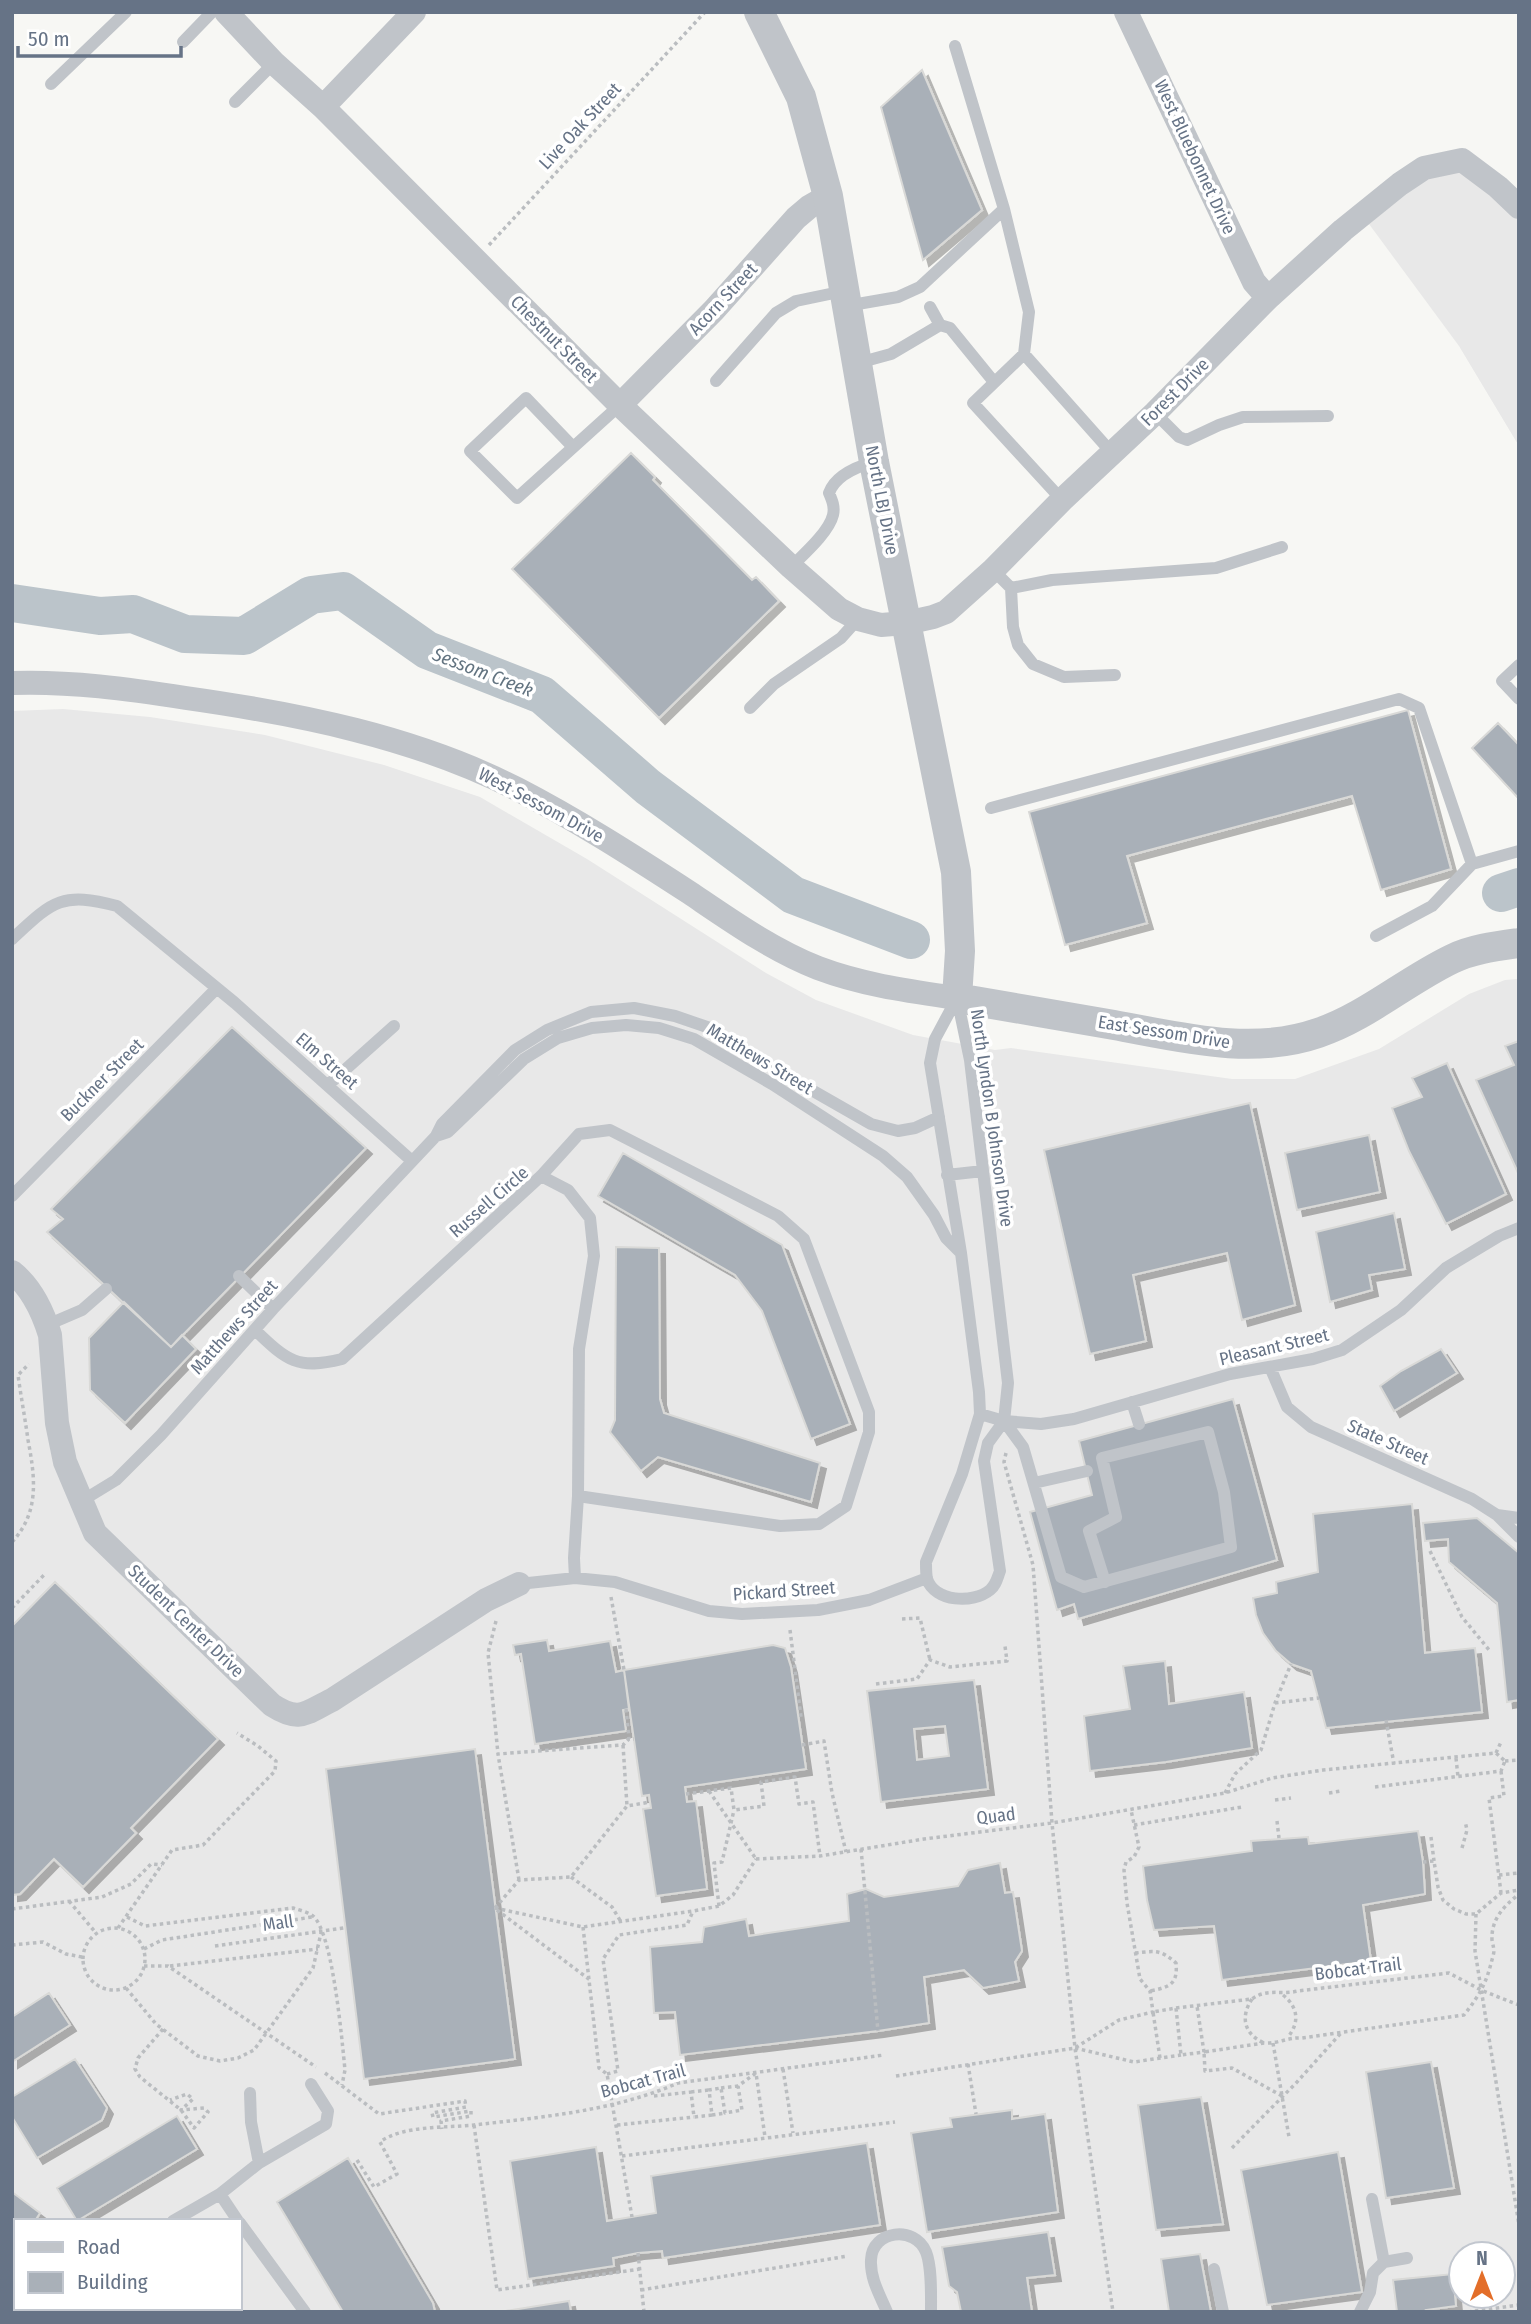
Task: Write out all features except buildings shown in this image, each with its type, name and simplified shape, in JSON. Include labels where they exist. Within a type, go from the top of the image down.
[{"type":"street","name":"Chestnut Street","points":[[226,12],[274,63],[323,107],[620,405],[791,567],[839,609],[858,619],[874,624],[906,623]]},
{"type":"street","points":[[323,107],[414,12]]},
{"type":"street","name":"North LBJ Drive","points":[[759,12],[801,97],[828,196],[874,462],[956,872],[960,926],[957,998]]},
{"type":"street","name":"West Bluebonnet Drive","points":[[1127,12],[1254,282],[1268,298]]},
{"type":"street","name":"Forest Drive","points":[[906,623],[946,612],[1155,413],[1268,298],[1343,230],[1400,184],[1424,168],[1462,160],[1519,207]]},
{"type":"street","name":"Acorn Street","points":[[620,405],[714,310],[796,218],[828,196]]},
{"type":"street","name":"West Sessom Drive","points":[[12,683],[115,688],[206,701],[345,727],[417,749],[461,764],[515,788],[618,846],[773,946],[816,967],[887,989],[957,998]]},
{"type":"street","name":"East Sessom Drive","points":[[957,998],[1195,1040],[1273,1043],[1297,1040],[1343,1023],[1455,958],[1494,946],[1519,943]]},
{"type":"street","name":"Student Center Drive","points":[[12,1272],[23,1280],[47,1325],[65,1462],[95,1533],[272,1705],[293,1716],[332,1700],[486,1600],[519,1584]]},
{"type":"lane","points":[[51,84],[126,12]]},
{"type":"lane","points":[[183,42],[212,12]]},
{"type":"lane","points":[[955,46],[1004,209],[1030,312],[1024,354],[973,403],[1062,500]]},
{"type":"lane","points":[[235,102],[274,63]]},
{"type":"lane","points":[[716,381],[776,313],[796,301],[898,297],[920,287],[1004,209]]},
{"type":"lane","points":[[930,307],[940,325],[950,328],[994,382]]},
{"type":"lane","points":[[858,363],[891,354],[940,325]]},
{"type":"lane","points":[[1024,354],[1112,453]]},
{"type":"lane","points":[[573,447],[526,398],[470,451],[517,498],[620,405]]},
{"type":"lane","points":[[1155,413],[1179,437],[1187,440],[1243,417],[1328,416]]},
{"type":"lane","points":[[791,567],[828,527],[833,514],[829,493],[832,485],[857,467],[874,462]]},
{"type":"lane","points":[[1011,588],[1052,580],[1216,568],[1282,547]]},
{"type":"lane","points":[[993,570],[1011,588],[1013,627],[1018,645],[1033,664],[1063,677],[1115,675]]},
{"type":"lane","points":[[750,708],[774,684],[841,638],[858,619]]},
{"type":"lane","points":[[1519,665],[1502,681],[1519,699]]},
{"type":"lane","points":[[991,808],[1399,699],[1419,708],[1472,864]]},
{"type":"lane","points":[[1376,936],[1432,906],[1472,864],[1519,851]]},
{"type":"lane","name":"Elm Street","points":[[12,939],[45,908],[67,900],[93,900],[117,906],[328,1085],[412,1161]]},
{"type":"lane","name":"Buckner Street","points":[[12,1196],[216,989]]},
{"type":"lane","name":"North Lyndon B Johnson Drive","points":[[957,998],[970,1060],[1009,1384],[1004,1421],[988,1443],[984,1461],[1000,1571],[996,1584],[982,1595],[968,1599],[940,1594],[926,1578],[926,1562],[931,1546],[942,1526],[962,1474],[980,1414],[961,1253],[930,1063],[935,1038],[957,998]]},
{"type":"lane","name":"Matthews Street","points":[[80,1502],[116,1480],[161,1435],[273,1309],[436,1136],[442,1124],[515,1050],[547,1030],[591,1012],[634,1008],[675,1016],[710,1028],[779,1072],[871,1124],[898,1131],[915,1128],[939,1117]]},
{"type":"lane","name":"Matthews Street","points":[[436,1136],[448,1132],[524,1059],[558,1038],[593,1028],[626,1024],[659,1028],[694,1039],[772,1084],[883,1156],[907,1177],[934,1215],[946,1238],[961,1253]]},
{"type":"lane","points":[[328,1085],[394,1026]]},
{"type":"lane","points":[[541,1176],[579,1134],[610,1130],[778,1216],[804,1239],[869,1412],[869,1432],[846,1506],[819,1524],[780,1526],[578,1496]]},
{"type":"lane","points":[[947,1175],[983,1171]]},
{"type":"lane","name":"Russell Circle","points":[[255,1330],[295,1363],[317,1365],[342,1359],[541,1176],[568,1190],[590,1218],[594,1256],[579,1349],[575,1578]]},
{"type":"lane","name":"Pleasant Street","points":[[980,1414],[1004,1421],[1041,1424],[1074,1419],[1230,1374],[1313,1359],[1342,1350],[1401,1310],[1446,1268],[1499,1236],[1519,1228]]},
{"type":"lane","points":[[239,1276],[273,1309]]},
{"type":"lane","points":[[47,1325],[82,1310],[106,1289]]},
{"type":"lane","name":"State Street","points":[[1270,1367],[1287,1407],[1311,1427],[1472,1499],[1497,1515],[1519,1518]]},
{"type":"lane","points":[[1132,1402],[1139,1424]]},
{"type":"lane","points":[[1004,1421],[1023,1447],[1061,1577],[1084,1587],[1105,1582],[1231,1547],[1224,1492],[1208,1432],[1102,1458],[1116,1517],[1089,1531],[1105,1582]]},
{"type":"lane","points":[[1034,1483],[1087,1471]]},
{"type":"lane","points":[[1497,1515],[1519,1537]]},
{"type":"lane","name":"Pickard Street","points":[[519,1584],[575,1578],[615,1582],[709,1611],[742,1614],[818,1610],[869,1600],[926,1578]]},
{"type":"lane","points":[[176,2219],[220,2194],[259,2163],[326,2124],[328,2112],[311,2084]]},
{"type":"lane","points":[[250,2093],[251,2122],[259,2163]]},
{"type":"lane","points":[[220,2194],[237,2219]]},
{"type":"lane","points":[[1372,2199],[1384,2262]]},
{"type":"lane","points":[[242,2226],[305,2312]]},
{"type":"lane","points":[[887,2312],[876,2290],[872,2254],[877,2243],[888,2235],[900,2233],[918,2240],[926,2252],[932,2291],[931,2312]]},
{"type":"lane","points":[[1360,2312],[1370,2292],[1373,2273],[1384,2262],[1407,2258]]},
{"type":"lane","points":[[1214,2269],[1223,2312]]},
{"type":"path","name":"Live Oak Street","points":[[475,259],[705,12]]},
{"type":"path","points":[[12,1542],[22,1531],[31,1512],[34,1494],[34,1475],[18,1375],[30,1363]]},
{"type":"path","points":[[1006,1451],[1004,1462],[1032,1565],[1052,1823],[1075,2048],[1113,2312]]},
{"type":"path","points":[[1430,1552],[1462,1617],[1490,1651]]},
{"type":"path","points":[[12,1608],[44,1575]]},
{"type":"path","points":[[611,1597],[624,1670]]},
{"type":"path","points":[[498,1612],[488,1653],[498,1754],[519,1880]]},
{"type":"path","points":[[876,1684],[917,1679],[930,1660],[920,1618],[902,1619]]},
{"type":"path","points":[[790,1630],[792,1667],[802,1717],[798,1717]]},
{"type":"path","points":[[930,1660],[950,1667],[1007,1661],[1005,1646]]},
{"type":"path","points":[[1225,1793],[1235,1774],[1261,1750],[1275,1703],[1291,1664]]},
{"type":"path","points":[[1275,1703],[1319,1698]]},
{"type":"path","points":[[498,1754],[623,1745],[632,1739],[626,1709]]},
{"type":"path","points":[[1386,1720],[1394,1764]]},
{"type":"path","points":[[118,1928],[172,1850],[203,1845],[275,1771],[276,1761],[237,1733]]},
{"type":"path","points":[[802,1745],[824,1741],[832,1793],[846,1852]]},
{"type":"path","points":[[1502,1742],[1496,1752],[1505,1761],[1519,1760]]},
{"type":"path","points":[[623,1745],[627,1806]]},
{"type":"path","name":"Quad","points":[[756,1860],[820,1856],[924,1839],[1052,1823],[1225,1793],[1272,1778],[1322,1770],[1496,1752]]},
{"type":"path","points":[[1455,1757],[1458,1777]]},
{"type":"path","points":[[1502,1892],[1489,1798],[1504,1796],[1500,1771],[1505,1761]]},
{"type":"path","points":[[1375,1787],[1500,1771]]},
{"type":"path","points":[[734,1810],[764,1806],[761,1782],[794,1777],[799,1804],[813,1802],[820,1856]]},
{"type":"path","points":[[686,1794],[731,1788],[734,1810],[731,1824],[722,1862],[714,1863],[719,1906]]},
{"type":"path","points":[[495,1908],[583,1927],[719,1906],[733,1895],[756,1860],[709,1791]]},
{"type":"path","points":[[1329,1793],[1341,1791]]},
{"type":"path","points":[[1275,1800],[1291,1798]]},
{"type":"path","points":[[571,1877],[627,1806],[650,1802]]},
{"type":"path","points":[[1134,1825],[1242,1807]]},
{"type":"path","points":[[1131,1810],[1139,1847],[1134,1857],[1126,1862],[1124,1870],[1135,1953],[1140,1979],[1150,1990],[1160,2058]]},
{"type":"path","points":[[1278,1821],[1279,1838]]},
{"type":"path","points":[[1462,1848],[1467,1830],[1465,1821]]},
{"type":"path","points":[[1431,1837],[1438,1888],[1443,1900],[1454,1909],[1466,1914],[1476,1914],[1502,1892],[1519,1892]]},
{"type":"path","points":[[860,1849],[878,2031]]},
{"type":"path","points":[[1423,1862],[1434,1861]]},
{"type":"path","points":[[12,1909],[102,1897],[131,1884],[151,1864],[162,1865]]},
{"type":"path","points":[[1499,1875],[1519,1872]]},
{"type":"path","points":[[495,1908],[519,1880],[571,1877],[612,1907],[621,1922]]},
{"type":"path","points":[[1075,2048],[1134,2062],[1273,2043],[1288,2037],[1302,2038],[1464,2015],[1483,1991],[1494,1952],[1492,1937],[1495,1919],[1505,1904],[1519,1892]]},
{"type":"path","points":[[69,1901],[96,1933]]},
{"type":"path","points":[[127,1917],[145,1926],[293,1908],[314,1917],[322,1931],[333,1971],[345,2070],[342,2085]]},
{"type":"path","points":[[495,1908],[590,1980]]},
{"type":"path","points":[[607,2074],[618,2071],[603,1959],[619,1935],[687,1925],[693,1911]]},
{"type":"path","points":[[1476,1914],[1475,1951],[1519,2225]]},
{"type":"path","points":[[144,1949],[162,1940],[314,1917]]},
{"type":"path","points":[[583,1927],[599,2068],[607,2074],[614,2105],[632,2217]]},
{"type":"path","points":[[107,1928],[118,1928],[135,1937],[144,1949],[144,1966],[138,1979],[126,1988],[114,1989],[101,1986],[90,1978],[84,1969],[82,1958],[89,1939],[96,1933],[107,1928]]},
{"type":"path","name":"Mall","points":[[215,1946],[344,1928]]},
{"type":"path","points":[[126,1988],[150,2018],[198,2056],[220,2060],[238,2058],[254,2050],[313,1968],[322,1931]]},
{"type":"path","points":[[12,1945],[43,1942],[66,1954],[82,1958]]},
{"type":"path","points":[[144,1966],[168,1966],[317,1948]]},
{"type":"path","points":[[1135,1953],[1157,1951],[1176,1962],[1177,1974],[1173,1982],[1163,1988],[1150,1990]]},
{"type":"path","points":[[168,1966],[342,2085],[379,2114],[465,2101],[466,2107],[432,2113],[433,2117],[471,2112],[471,2116],[441,2121],[442,2129]]},
{"type":"path","name":"Bobcat Trail","points":[[896,2076],[1075,2048],[1119,2020],[1175,2008],[1252,2000],[1259,1994],[1268,1992],[1283,1995],[1449,1973],[1483,1991],[1519,2005]]},
{"type":"path","points":[[1283,1995],[1294,2007],[1297,2015],[1288,2037]]},
{"type":"path","points":[[1252,2000],[1244,2016],[1245,2025],[1256,2039],[1264,2043]]},
{"type":"path","points":[[1197,2006],[1205,2071],[1233,2068],[1282,2096]]},
{"type":"path","points":[[1175,2008],[1181,2056]]},
{"type":"path","points":[[163,2029],[138,2058],[135,2069],[140,2077],[181,2110],[194,2128],[208,2112],[204,2108],[181,2110]]},
{"type":"path","points":[[1233,2148],[1342,2032]]},
{"type":"path","points":[[1273,2043],[1289,2137]]},
{"type":"path","name":"Bobcat Trail","points":[[357,2160],[374,2186],[397,2174],[380,2142],[389,2136],[409,2131],[587,2111],[649,2096],[678,2084],[884,2055]]},
{"type":"path","points":[[968,2064],[976,2114]]},
{"type":"path","points":[[783,2069],[793,2133]]},
{"type":"path","points":[[649,2096],[738,2086],[756,2073],[765,2137]]},
{"type":"path","points":[[617,2125],[742,2110],[738,2086]]},
{"type":"path","points":[[721,2088],[725,2113]]},
{"type":"path","points":[[709,2090],[712,2115]]},
{"type":"path","points":[[691,2092],[694,2117]]},
{"type":"path","points":[[170,2100],[187,2094],[193,2099],[181,2110]]},
{"type":"path","points":[[622,2156],[895,2122]]},
{"type":"path","points":[[474,2125],[497,2290],[640,2269]]},
{"type":"path","points":[[638,2253],[644,2312]]},
{"type":"path","points":[[641,2290],[848,2256]]},
{"type":"path","points":[[1467,2312],[1519,2305]]},
{"type":"shaded area","points":[[1461,169],[1519,221],[1519,446],[1459,346],[1369,224],[1434,172]]},
{"type":"shaded area","points":[[63,709],[150,717],[265,735],[384,765],[480,797],[587,859],[766,973],[816,1000],[913,1035],[995,1050],[1011,1048],[1232,1079],[1295,1079],[1379,1049],[1469,994],[1505,980],[1519,979],[1519,2312],[12,2312],[12,711]]},
{"type":"waterway","name":"Sessom Creek","points":[[12,603],[100,616],[133,614],[185,634],[244,636],[311,595],[343,591],[427,650],[542,695],[648,787],[793,895],[911,940]]},
{"type":"waterway","name":"Sessom Creek","points":[[1501,893],[1519,887]]}]
